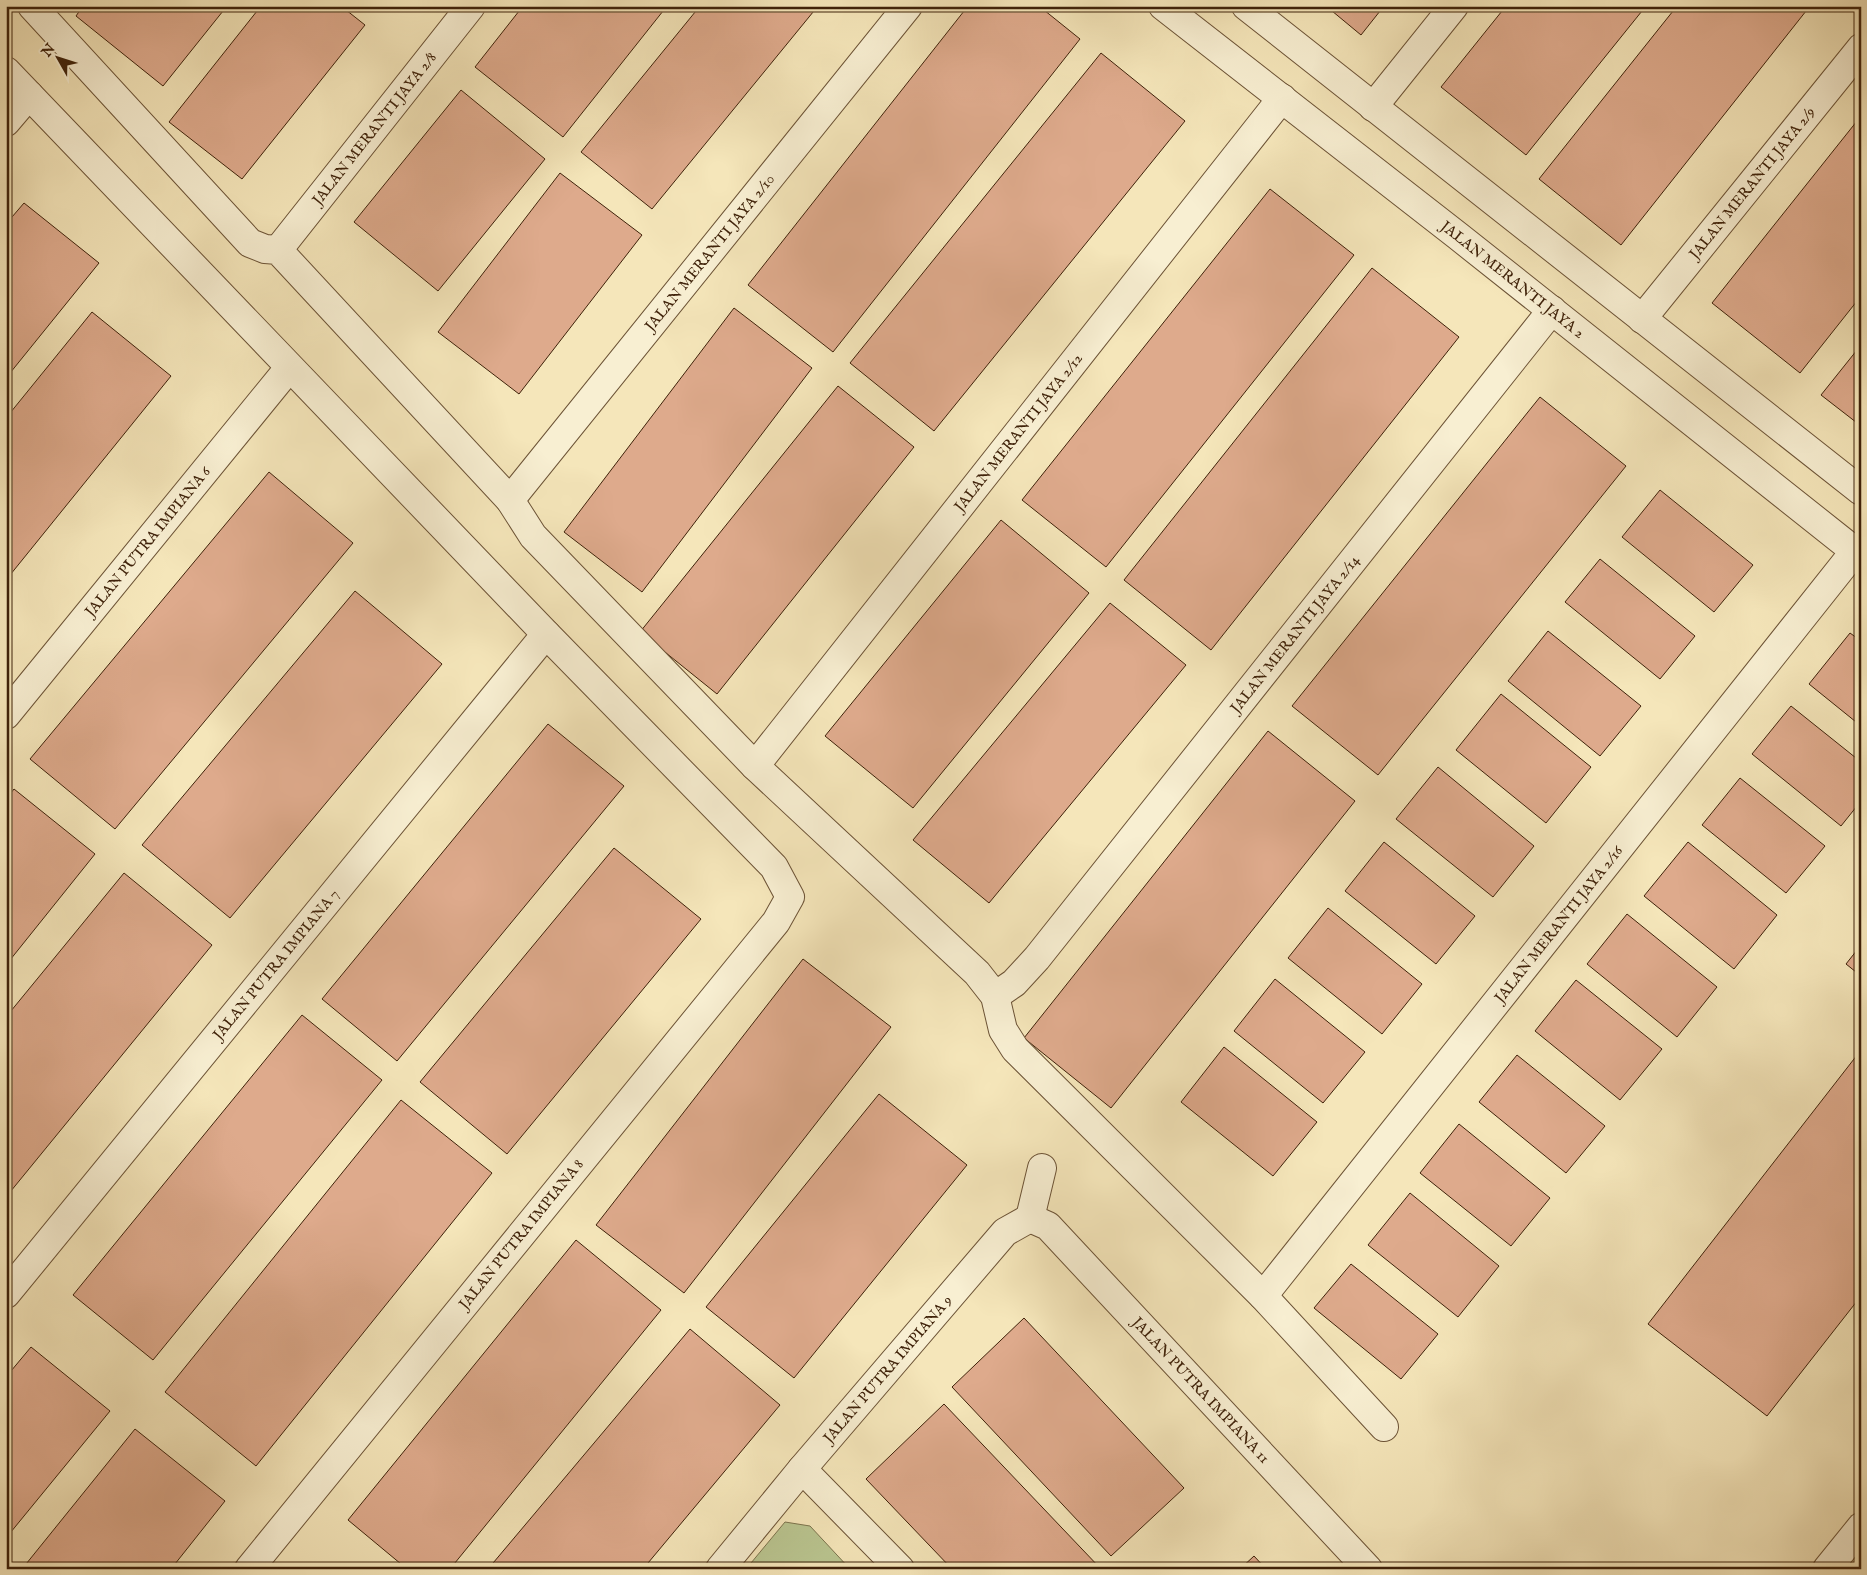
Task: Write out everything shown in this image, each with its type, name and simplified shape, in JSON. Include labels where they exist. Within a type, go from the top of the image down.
[{"type":"street","points":[[32,6],[250,243],[265,249],[278,250],[510,500],[533,536],[755,766],[977,973],[995,996],[1003,1030],[1015,1049],[1263,1296],[1384,1427]]},
{"type":"street","name":"JALAN MERANTI JAYA 2/8","points":[[278,250],[471,6]]},
{"type":"street","name":"JALAN MERANTI JAYA 2/10","points":[[510,500],[908,6]]},
{"type":"street","name":"JALAN MERANTI JAYA 2","points":[[1163,6],[1552,310],[1858,554]]},
{"type":"street","points":[[1246,6],[1861,491]]},
{"type":"street","points":[[1373,106],[1454,6]]},
{"type":"street","name":"JALAN MERANTI JAYA 2/9","points":[[1642,319],[1861,48]]},
{"type":"street","points":[[6,71],[546,634]]},
{"type":"street","points":[[6,122],[29,95]]},
{"type":"street","name":"JALAN MERANTI JAYA 2/12","points":[[755,766],[1282,98]]},
{"type":"street","name":"JALAN MERANTI JAYA 2/14","points":[[995,996],[1014,983],[1038,958],[1552,310]]},
{"type":"street","name":"JALAN PUTRA IMPIANA 6","points":[[6,715],[289,368]]},
{"type":"street","name":"JALAN MERANTI JAYA 2/16","points":[[1263,1296],[1858,554]]},
{"type":"street","name":"JALAN PUTRA IMPIANA 8","points":[[249,1569],[776,922],[790,897],[774,867],[546,634]]},
{"type":"street","name":"JALAN PUTRA IMPIANA 7","points":[[6,1294],[546,634]]},
{"type":"street","points":[[1030,1218],[1042,1168]]},
{"type":"street","name":"JALAN PUTRA IMPIANA 9","points":[[720,1569],[802,1468],[1005,1232],[1030,1218]]},
{"type":"street","name":"JALAN PUTRA IMPIANA 11","points":[[1030,1218],[1048,1226],[1368,1569]]},
{"type":"street","points":[[802,1468],[900,1569]]},
{"type":"street","points":[[1828,1569],[1861,1526]]},
{"type":"green space","points":[[785,1522],[810,1526],[850,1569],[746,1569]]},
{"type":"building","points":[[83,6],[227,6],[163,86],[76,16]]},
{"type":"building","points":[[261,6],[341,6],[365,25],[242,179],[169,122]]},
{"type":"building","points":[[523,6],[667,6],[563,137],[475,67]]},
{"type":"building","points":[[700,6],[818,6],[652,209],[581,152]]},
{"type":"building","points":[[968,6],[1039,6],[1080,39],[833,352],[748,285]]},
{"type":"building","points":[[1326,6],[1384,6],[1361,35]]},
{"type":"building","points":[[1506,6],[1646,6],[1526,155],[1441,87]]},
{"type":"building","points":[[1677,6],[1810,6],[1621,245],[1539,179]]},
{"type":"building","points":[[1101,53],[1185,121],[934,431],[850,363]]},
{"type":"building","points":[[461,90],[545,159],[438,291],[354,222]]},
{"type":"building","points":[[1861,116],[1861,296],[1800,373],[1712,303]]},
{"type":"building","points":[[560,173],[642,235],[519,394],[438,332]]},
{"type":"building","points":[[1270,189],[1354,255],[1106,567],[1022,500]]},
{"type":"building","points":[[24,203],[99,263],[6,378],[6,224]]},
{"type":"building","points":[[1372,268],[1459,337],[1211,650],[1124,580]]},
{"type":"building","points":[[734,308],[812,368],[642,592],[564,532]]},
{"type":"building","points":[[92,312],[171,376],[6,580],[6,418]]},
{"type":"building","points":[[1861,345],[1861,426],[1821,395]]},
{"type":"building","points":[[838,386],[914,447],[717,694],[640,632]]},
{"type":"building","points":[[1540,397],[1626,466],[1378,775],[1292,706]]},
{"type":"building","points":[[269,472],[353,543],[115,829],[30,759]]},
{"type":"building","points":[[1660,490],[1753,565],[1714,612],[1622,537]]},
{"type":"building","points":[[1001,520],[1089,593],[913,808],[825,736]]},
{"type":"building","points":[[1600,559],[1695,636],[1660,679],[1565,602]]},
{"type":"building","points":[[355,591],[442,664],[230,918],[142,845]]},
{"type":"building","points":[[1110,603],[1186,665],[989,903],[913,840]]},
{"type":"building","points":[[1548,631],[1641,706],[1600,756],[1508,681]]},
{"type":"building","points":[[1850,633],[1861,641],[1861,726],[1809,684]]},
{"type":"building","points":[[1501,694],[1591,767],[1546,823],[1456,750]]},
{"type":"building","points":[[1791,706],[1861,762],[1861,801],[1841,826],[1752,754]]},
{"type":"building","points":[[548,724],[624,786],[397,1061],[322,999]]},
{"type":"building","points":[[1268,731],[1355,801],[1111,1108],[1024,1038]]},
{"type":"building","points":[[1438,767],[1534,846],[1493,897],[1396,819]]},
{"type":"building","points":[[1740,778],[1825,846],[1786,893],[1702,825]]},
{"type":"building","points":[[14,789],[95,854],[6,965],[6,799]]},
{"type":"building","points":[[1384,842],[1475,916],[1436,964],[1345,891]]},
{"type":"building","points":[[1688,842],[1777,915],[1734,969],[1644,896]]},
{"type":"building","points":[[614,848],[701,919],[507,1154],[420,1082]]},
{"type":"building","points":[[124,873],[212,945],[6,1197],[6,1017]]},
{"type":"building","points":[[1328,908],[1422,984],[1382,1034],[1288,958]]},
{"type":"building","points":[[1627,914],[1717,987],[1677,1037],[1587,964]]},
{"type":"building","points":[[1861,945],[1861,976],[1846,964]]},
{"type":"building","points":[[803,959],[891,1027],[684,1293],[596,1225]]},
{"type":"building","points":[[1275,979],[1365,1052],[1323,1103],[1234,1031]]},
{"type":"building","points":[[1576,980],[1662,1049],[1620,1100],[1535,1031]]},
{"type":"building","points":[[302,1015],[382,1080],[153,1360],[73,1295]]},
{"type":"building","points":[[1224,1047],[1317,1122],[1273,1176],[1181,1102]]},
{"type":"building","points":[[1861,1050],[1861,1296],[1767,1416],[1648,1324]]},
{"type":"building","points":[[1517,1055],[1605,1126],[1566,1173],[1479,1102]]},
{"type":"building","points":[[879,1094],[967,1165],[794,1378],[706,1307]]},
{"type":"building","points":[[401,1100],[492,1173],[256,1466],[165,1392]]},
{"type":"building","points":[[1459,1124],[1550,1198],[1511,1246],[1420,1173]]},
{"type":"building","points":[[1410,1193],[1499,1266],[1458,1317],[1368,1245]]},
{"type":"building","points":[[576,1240],[661,1310],[450,1569],[407,1569],[348,1520]]},
{"type":"building","points":[[1351,1264],[1438,1334],[1401,1379],[1314,1308]]},
{"type":"building","points":[[1024,1318],[1184,1488],[1111,1556],[952,1387]]},
{"type":"building","points":[[690,1329],[780,1405],[643,1569],[488,1569]]},
{"type":"building","points":[[31,1347],[110,1411],[6,1538],[6,1377]]},
{"type":"building","points":[[944,1404],[1101,1569],[952,1569],[866,1479]]},
{"type":"building","points":[[135,1429],[225,1501],[171,1569],[22,1569]]},
{"type":"building","points":[[1254,1556],[1266,1569],[1240,1569]]}]
